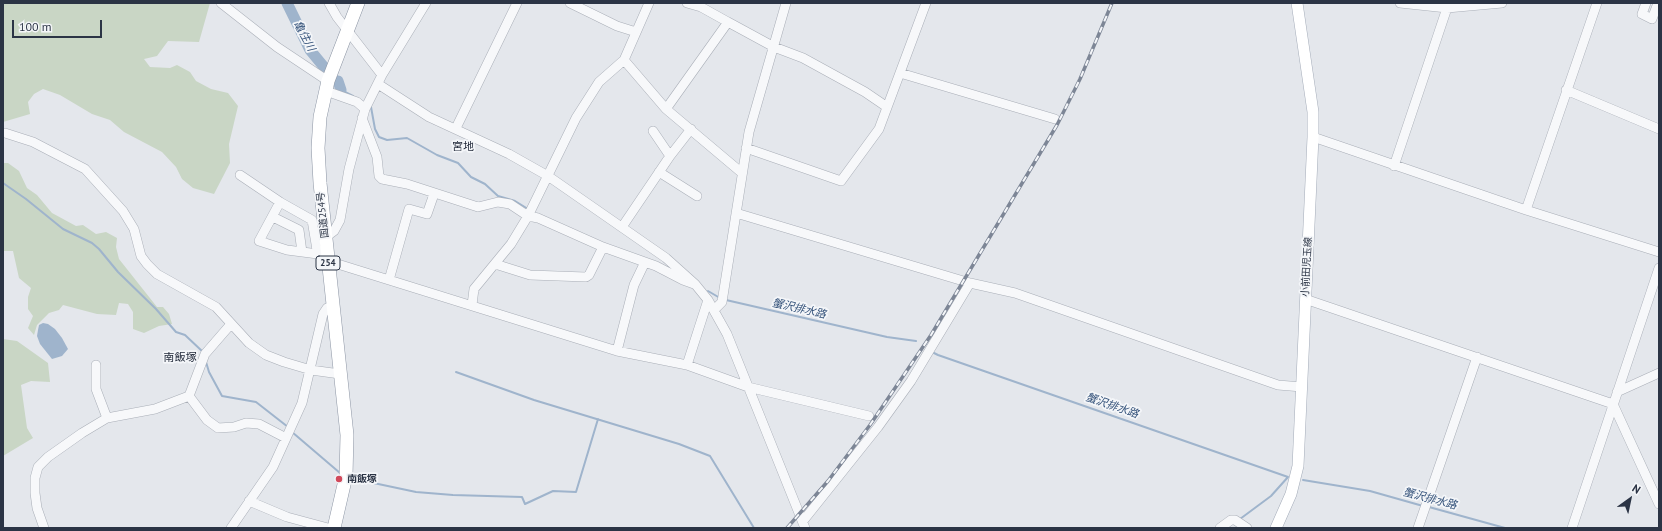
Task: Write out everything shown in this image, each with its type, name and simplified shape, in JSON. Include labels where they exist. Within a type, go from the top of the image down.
[{"type":"highway","name":"国道254号","points":[[334,528],[346,476],[348,455],[346,412],[340,374],[333,308],[323,257],[326,237],[318,164],[320,117],[327,86],[358,3]]},
{"type":"main road","name":"小前田児玉線","points":[[1276,528],[1291,494],[1297,471],[1313,137],[1313,112],[1297,3]]},
{"type":"street","points":[[221,3],[327,86],[357,102],[364,113],[377,157],[379,176],[382,179],[407,184],[478,207],[498,202],[510,204],[528,216],[538,218],[603,247],[645,262],[695,284]]},
{"type":"street","points":[[329,3],[347,31],[382,75]]},
{"type":"street","points":[[456,128],[517,3]]},
{"type":"street","points":[[570,3],[617,26],[636,32]]},
{"type":"street","points":[[472,305],[474,289],[511,244],[528,216],[576,118],[599,82],[624,60],[649,3]]},
{"type":"street","points":[[687,3],[701,6],[774,47],[803,58],[865,92],[887,107]]},
{"type":"street","points":[[714,310],[722,302],[749,132],[786,3]]},
{"type":"street","points":[[746,148],[841,181],[879,129],[926,3]]},
{"type":"street","points":[[1400,3],[1448,8],[1502,3]]},
{"type":"street","points":[[1526,210],[1597,3]]},
{"type":"street","points":[[1646,3],[1642,14],[1652,19],[1658,3]]},
{"type":"street","points":[[326,237],[334,231],[340,220],[364,113],[382,75],[425,4]]},
{"type":"street","points":[[1394,166],[1448,8]]},
{"type":"street","points":[[666,109],[728,22]]},
{"type":"street","points":[[624,60],[666,109],[742,173]]},
{"type":"street","points":[[900,73],[1055,119]]},
{"type":"street","points":[[378,84],[429,117],[456,128],[509,154],[548,176],[678,267],[695,284],[708,300],[727,334],[804,525]]},
{"type":"street","points":[[1566,90],[1659,129]]},
{"type":"street","points":[[622,227],[670,156],[691,129]]},
{"type":"street","points":[[653,131],[670,156]]},
{"type":"street","points":[[5,133],[34,142],[85,169],[123,211],[134,229],[142,256],[147,264],[157,274],[216,308],[249,343],[266,355],[311,370],[340,374]]},
{"type":"street","points":[[1313,137],[1526,210],[1659,252]]},
{"type":"street","points":[[659,172],[697,196]]},
{"type":"street","points":[[240,175],[280,202],[312,220],[323,257]]},
{"type":"street","points":[[389,280],[409,209],[427,214],[434,194]]},
{"type":"street","points":[[280,202],[259,241],[287,250],[323,257],[389,280],[617,351],[687,365],[748,387],[869,416]]},
{"type":"street","points":[[736,213],[970,283],[1015,293],[1278,385],[1302,387]]},
{"type":"street","points":[[273,217],[299,230],[302,252]]},
{"type":"street","points":[[495,264],[530,275],[586,277],[589,275],[603,247]]},
{"type":"street","points":[[617,351],[634,285],[645,262]]},
{"type":"street","points":[[1572,528],[1659,268]]},
{"type":"street","points":[[804,525],[911,381],[970,283]]},
{"type":"street","points":[[1305,299],[1613,404],[1659,504]]},
{"type":"street","points":[[687,365],[708,300]]},
{"type":"street","points":[[231,528],[273,467],[302,403],[323,314],[327,308],[333,308]]},
{"type":"street","points":[[44,528],[37,508],[35,493],[35,478],[38,467],[48,457],[76,437],[107,418],[155,409],[189,396],[205,354],[231,324]]},
{"type":"street","points":[[1418,528],[1477,357]]},
{"type":"street","points":[[96,364],[96,389],[107,418]]},
{"type":"street","points":[[1617,392],[1659,373]]},
{"type":"street","points":[[189,396],[206,420],[218,428],[234,427],[246,423],[259,424],[286,438]]},
{"type":"street","points":[[249,501],[287,517],[328,528]]},
{"type":"street","points":[[1220,528],[1231,520],[1235,520],[1247,528]]},
{"type":"green space","points":[[3,3],[210,3],[199,42],[168,41],[157,56],[144,59],[150,67],[170,68],[177,65],[190,72],[196,81],[211,89],[228,93],[238,106],[229,144],[230,163],[214,194],[193,188],[182,179],[176,167],[162,152],[124,132],[110,120],[92,114],[60,95],[43,89],[34,94],[28,102],[30,114],[3,122]]},
{"type":"green space","points":[[3,163],[8,163],[19,171],[27,188],[37,195],[52,213],[76,226],[83,225],[96,234],[106,232],[117,238],[116,247],[119,259],[157,307],[163,307],[169,314],[172,324],[159,326],[144,333],[133,329],[133,312],[128,304],[119,303],[116,315],[97,314],[63,305],[59,310],[49,313],[37,325],[34,335],[28,328],[33,316],[28,309],[28,297],[31,288],[19,278],[13,251],[3,251]]},
{"type":"green space","points":[[3,339],[17,341],[48,363],[50,382],[31,381],[21,385],[27,428],[33,438],[3,456]]},
{"type":"water","points":[[43,323],[48,324],[55,329],[62,338],[68,349],[62,356],[52,359],[40,344],[37,336],[39,325]]},
{"type":"waterway","name":"亀住川","points":[[287,3],[310,50],[324,67]]},
{"type":"waterway","name":"亀住川","points":[[338,81],[341,90]]},
{"type":"waterway","name":"蟹沢排水路","points":[[341,90],[353,96]]},
{"type":"waterway","name":"蟹沢排水路","points":[[371,107],[375,129],[379,137],[387,140],[407,138],[437,155],[458,163],[471,177],[485,184],[498,196],[515,201],[528,209]]},
{"type":"waterway","points":[[3,183],[26,199],[63,229],[92,243],[99,249],[118,272],[156,309],[176,332],[185,335],[203,352]]},
{"type":"waterway","name":"蟹沢排水路","points":[[708,291],[720,298]]},
{"type":"waterway","name":"蟹沢排水路","points":[[726,300],[887,337],[916,341]]},
{"type":"waterway","name":"蟹沢排水路","points":[[932,352],[1288,477],[1271,496],[1240,519]]},
{"type":"waterway","points":[[206,362],[209,372],[222,396],[256,402],[288,427]]},
{"type":"waterway","points":[[456,372],[534,400],[679,444],[710,456],[754,528]]},
{"type":"waterway","points":[[350,478],[416,492],[453,495],[522,497],[525,504],[553,491],[576,492],[598,419]]},
{"type":"waterway","points":[[292,432],[340,473]]},
{"type":"waterway","name":"蟹沢排水路","points":[[1303,480],[1370,491],[1423,506]]},
{"type":"waterway","name":"蟹沢排水路","points":[[1429,507],[1505,528]]},
{"type":"railway","points":[[787,528],[828,481],[870,425],[931,335],[1057,125],[1080,79],[1112,3]]},
{"type":"place","name":"南飯塚","points":[[339,479]]},
{"type":"district","name":"宮地","points":[[463,147]]},
{"type":"district","name":"南飯塚","points":[[180,358]]}]
